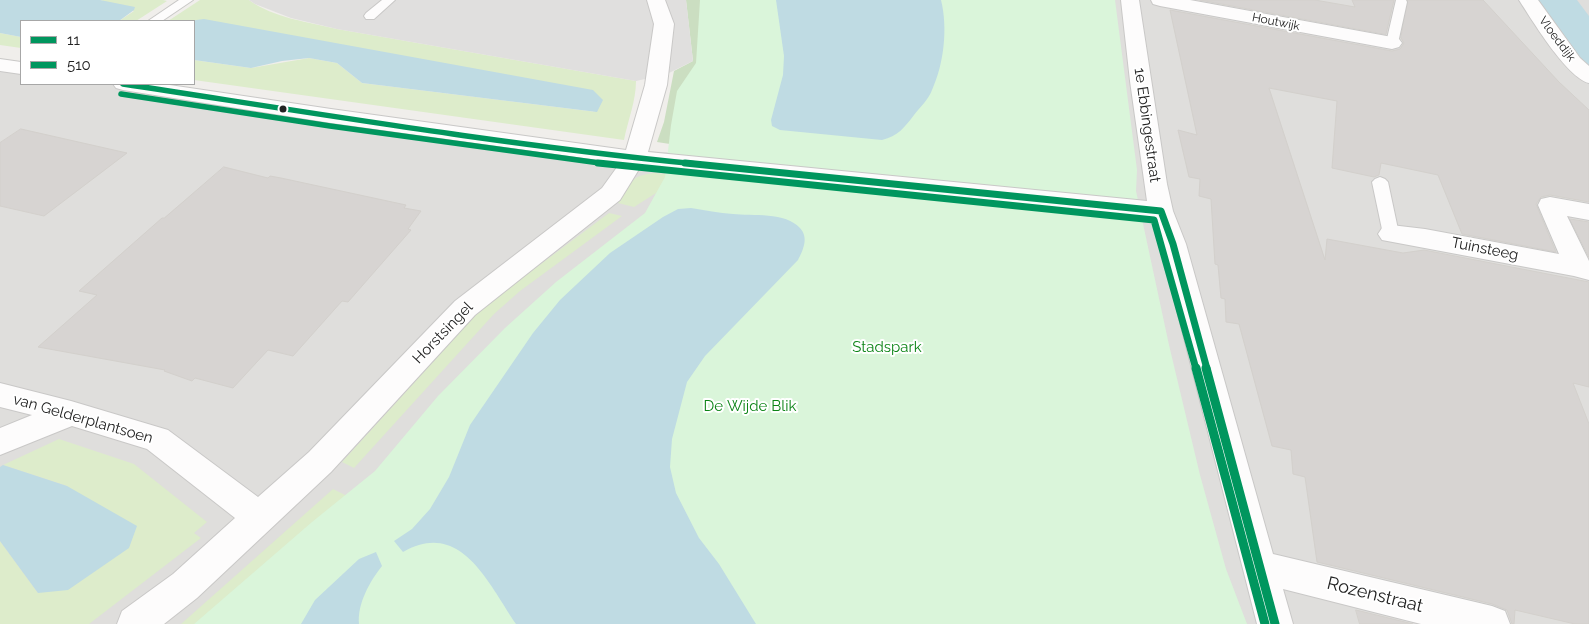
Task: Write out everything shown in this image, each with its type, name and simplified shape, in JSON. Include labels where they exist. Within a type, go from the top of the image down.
[{"type":"street","name":"Horstsingel","points":[[135,624],[185,586],[320,462],[465,308],[611,194],[635,158],[656,85],[664,24],[656,0]]},
{"type":"street","name":"1e Ebbingestraat","points":[[1130,0],[1140,81],[1161,211],[1174,244],[1275,624]]},
{"type":"street","name":"Houtwijk","points":[[1160,0],[1392,43]]},
{"type":"street","name":"Vloeddijk","points":[[1528,0],[1573,62],[1589,76]]},
{"type":"street","points":[[0,65],[20,68]]},
{"type":"street","points":[[130,85],[331,116],[635,158],[1161,211]]},
{"type":"street","points":[[1583,269],[1550,205],[1589,212]]},
{"type":"street","name":"Tuinsteeg","points":[[1391,234],[1425,238],[1583,269]]},
{"type":"street","name":"van Gelderplantsoen","points":[[0,395],[71,413],[157,439],[220,486],[260,519]]},
{"type":"street","points":[[0,442],[71,413]]},
{"type":"street","name":"Rozenstraat","points":[[1259,567],[1492,624]]},
{"type":"lane","points":[[156,20],[188,0]]},
{"type":"lane","points":[[370,16],[389,0]]},
{"type":"lane","points":[[1392,43],[1401,2]]},
{"type":"lane","points":[[1380,182],[1391,234]]},
{"type":"shaded area","points":[[249,0],[686,0],[693,61],[667,74],[636,81],[337,29],[291,18]]},
{"type":"shaded area","points":[[1114,0],[1589,0],[1589,624],[0,624],[0,62],[20,66],[20,85],[139,85],[499,143],[1114,177]]},
{"type":"green space","points":[[100,0],[167,1],[138,20],[120,20],[134,11]]},
{"type":"green space","points":[[200,0],[249,0],[280,15],[337,29],[636,81],[636,88],[624,140],[195,80],[195,60],[251,68],[309,58],[337,63],[362,83],[597,112],[195,20],[170,20]]},
{"type":"green space","points":[[686,0],[720,0],[689,147],[657,142],[664,122],[674,71],[693,61]]},
{"type":"green space","name":"Stadspark","points":[[700,0],[1115,0],[1137,170],[1136,191],[1169,345],[1200,475],[1226,569],[1247,624],[194,624],[312,522],[375,471],[438,396],[505,328],[556,282],[645,213],[665,177],[677,91],[696,63]]},
{"type":"green space","points":[[0,33],[20,37],[20,48],[0,45]]},
{"type":"green space","points":[[655,173],[697,177],[675,181],[634,207],[618,203],[635,178]]},
{"type":"green space","points":[[609,213],[622,216],[520,291],[494,314],[354,468],[342,462],[482,308]]},
{"type":"green space","points":[[59,439],[134,464],[207,522],[194,533],[201,538],[89,624],[0,624],[0,541],[38,593],[67,486],[3,465]]},
{"type":"green space","points":[[333,489],[345,495],[359,517],[301,624],[181,624]]},
{"type":"water","points":[[0,0],[100,0],[135,7],[134,10],[120,20],[20,20],[20,37],[0,33]]},
{"type":"water","points":[[776,0],[941,0],[944,22],[944,46],[936,80],[929,97],[900,131],[882,140],[780,130],[772,126],[771,120],[783,75],[784,56]]},
{"type":"water","points":[[1533,0],[1577,0],[1589,16],[1589,66],[1566,42]]},
{"type":"water","points":[[204,19],[593,90],[603,100],[597,112],[362,83],[337,63],[309,58],[282,61],[251,68],[195,60],[195,20]]},
{"type":"water","points":[[691,208],[728,214],[786,219],[800,228],[805,240],[798,260],[705,356],[687,382],[672,439],[670,467],[676,493],[699,538],[719,564],[756,624],[516,624],[483,574],[471,560],[457,549],[441,544],[423,544],[403,552],[394,541],[412,529],[430,509],[449,477],[470,425],[533,333],[560,300],[610,253],[663,217],[678,209]]},
{"type":"water","points":[[3,465],[67,486],[137,526],[129,548],[68,590],[38,593],[0,541],[0,467]]},
{"type":"water","points":[[376,552],[382,566],[365,593],[360,609],[359,624],[301,624],[315,600],[359,559]]},
{"type":"building","points":[[1200,0],[1315,0],[1355,7],[1352,0],[1394,0],[1386,34]]},
{"type":"building","points":[[1408,0],[1483,0],[1559,82],[1589,110],[1589,202],[1550,195],[1541,197],[1536,204],[1556,252],[1462,234],[1438,175],[1381,163],[1379,175],[1374,177],[1332,168],[1337,101],[1269,88],[1325,260],[1327,239],[1403,253],[1424,250],[1589,282],[1589,387],[1573,383],[1589,424],[1589,624],[1575,624],[1515,610],[1514,624],[1512,624],[1507,610],[1492,604],[1317,562],[1305,477],[1293,474],[1291,450],[1272,446],[1239,324],[1226,322],[1225,299],[1221,298],[1218,265],[1215,264],[1211,199],[1199,196],[1200,179],[1189,177],[1178,130],[1197,135],[1170,10],[1392,51],[1400,49],[1404,43],[1401,38]]},
{"type":"building","points":[[21,129],[127,153],[44,216],[0,206],[0,143]]},
{"type":"building","points":[[224,167],[268,178],[270,176],[281,178],[406,205],[404,208],[421,211],[408,229],[411,230],[348,302],[342,301],[293,356],[268,350],[233,388],[195,378],[192,381],[165,370],[38,347],[97,295],[79,291],[162,218]]},
{"type":"building","points":[[1570,219],[1589,222],[1589,257]]},
{"type":"building","points":[[1356,610],[1413,624],[1360,624]]},
{"type":"transit line","name":"11","points":[[130,85],[331,116],[635,158],[1161,211],[1173,244],[1275,624]]},
{"type":"transit line","name":"510","points":[[121,94],[330,126],[634,168],[1154,220],[1163,247],[1265,624]]},
{"type":"park label","name":"De Wijde Blik","points":[[750,406]]}]
